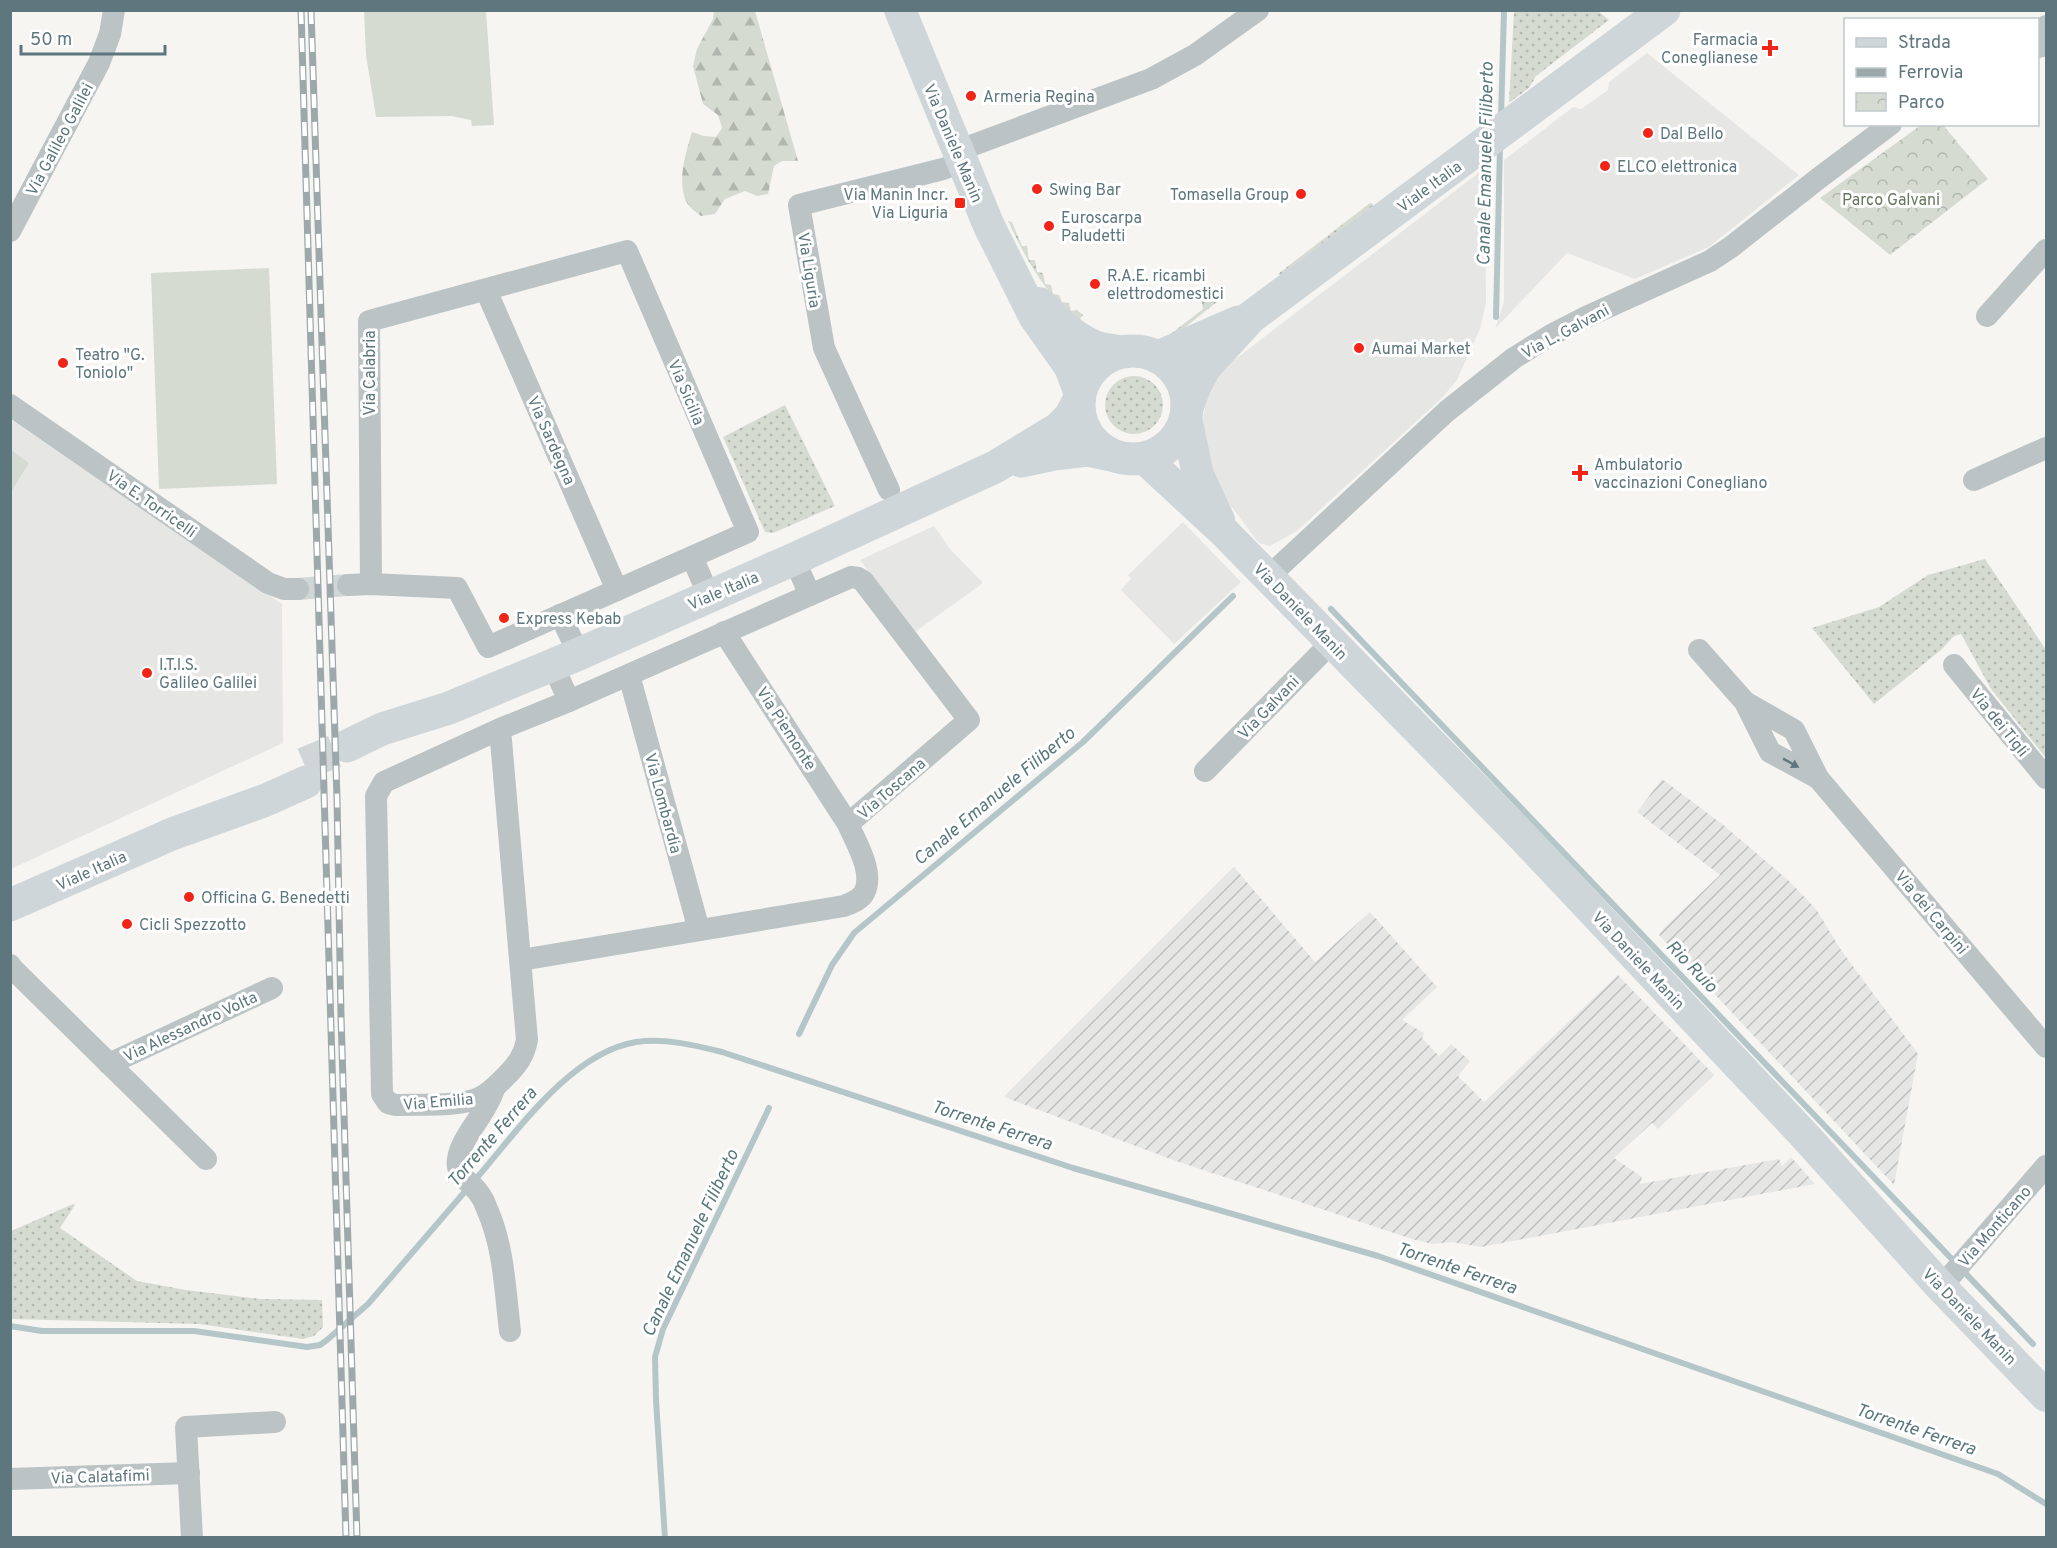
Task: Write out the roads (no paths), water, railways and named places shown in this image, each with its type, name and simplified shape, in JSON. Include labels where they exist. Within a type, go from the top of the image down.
[{"type":"main road","name":"Via Daniele Manin","points":[[900,10],[989,226],[1034,316],[1070,367],[1079,397]]},
{"type":"main road","name":"Viale Italia","points":[[1187,412],[1196,384],[1205,368],[1251,317],[1664,10]]},
{"type":"main road","name":"Via Daniele Manin","points":[[1012,274],[1046,310],[1084,341],[1097,347],[1126,352]]},
{"type":"main road","name":"Viale Italia","points":[[1158,357],[1251,317]]},
{"type":"main road","points":[[1126,352],[1148,353],[1158,357],[1171,366],[1186,392],[1187,412],[1181,432],[1160,453],[1144,458],[1127,459],[1112,455],[1095,445],[1086,432],[1080,416],[1079,397],[1088,376],[1104,360],[1126,352]]},
{"type":"main road","name":"Viale Italia","points":[[346,755],[382,729],[449,708],[566,659],[794,559],[995,467],[1059,428],[1070,417],[1079,397]]},
{"type":"main road","name":"Via Daniele Manin","points":[[1187,412],[1198,475],[1224,532]]},
{"type":"main road","name":"Viale Italia","points":[[995,467],[1054,454],[1087,450],[1112,455]]},
{"type":"main road","name":"Via Daniele Manin","points":[[1144,458],[1224,532],[1522,836],[1805,1136],[1953,1272],[2046,1396]]},
{"type":"main road","name":"Viale Italia","points":[[10,905],[172,834],[266,800],[305,773]]},
{"type":"street","name":"Via Galileo Galilei","points":[[10,231],[99,63],[110,34],[114,10]]},
{"type":"street","points":[[959,157],[1151,79],[1195,55],[1258,10]]},
{"type":"street","name":"Via L. Galvani","points":[[1267,578],[1447,411],[1514,358],[1586,317],[1710,261],[1888,126]]},
{"type":"street","name":"Via Liguria","points":[[889,490],[824,348],[799,204],[943,169],[959,157]]},
{"type":"street","points":[[1987,316],[2046,250]]},
{"type":"street","name":"Via Calabria","points":[[370,584],[369,321],[627,252]]},
{"type":"street","name":"Via Sicilia","points":[[627,252],[748,532],[692,557]]},
{"type":"street","name":"Via Sardegna","points":[[486,290],[617,590]]},
{"type":"street","name":"Via E. Torricelli","points":[[10,405],[268,583],[284,589],[298,589]]},
{"type":"street","points":[[1974,480],[2046,448]]},
{"type":"street","points":[[348,585],[457,588],[488,646],[692,557],[709,596]]},
{"type":"street","points":[[794,559],[810,596]]},
{"type":"street","name":"Via Toscana","points":[[521,960],[844,906],[855,901],[864,894],[867,870],[848,824],[969,720],[863,581],[851,577],[569,701]]},
{"type":"street","points":[[560,615],[569,701]]},
{"type":"street","name":"Via Piemonte","points":[[724,632],[848,824]]},
{"type":"street","name":"Via Galvani","points":[[1205,771],[1331,643]]},
{"type":"street","name":"Via dei Carpini","points":[[1699,650],[1745,702],[1770,752],[1818,778]]},
{"type":"street","name":"Via dei Tigli","points":[[1954,665],[2046,778]]},
{"type":"street","name":"Via Lombardia","points":[[628,675],[699,930]]},
{"type":"street","name":"Via Emilia","points":[[501,729],[527,1040],[525,1052],[494,1089],[467,1102],[396,1105],[388,1103],[384,1099],[382,1082],[376,795],[384,782],[501,729],[569,701]]},
{"type":"street","name":"Via dei Carpini","points":[[1745,702],[1794,730],[1818,778],[2046,1047]]},
{"type":"street","name":"Via Alessandro Volta","points":[[11,968],[206,1159]]},
{"type":"street","name":"Via Alessandro Volta","points":[[109,1064],[272,988]]},
{"type":"street","points":[[494,1089],[458,1158],[460,1174],[478,1192],[498,1240],[510,1331]]},
{"type":"street","name":"Via Monticano","points":[[1953,1272],[2042,1181]]},
{"type":"street","points":[[192,1538],[186,1427],[275,1422]]},
{"type":"street","name":"Via Calatafimi","points":[[10,1479],[189,1473]]},
{"type":"waterway","name":"Canale Emanuele Filiberto","points":[[1501,118],[1504,10]]},
{"type":"waterway","name":"Canale Emanuele Filiberto","points":[[1496,317],[1500,146]]},
{"type":"waterway","name":"Canale Emanuele Filiberto","points":[[799,1034],[832,965],[854,933],[1083,742],[1233,596]]},
{"type":"waterway","name":"Rio Ruio","points":[[1331,609],[2033,1344]]},
{"type":"waterway","name":"Torrente Ferrera","points":[[475,1180],[546,1098],[567,1078],[589,1062],[612,1049],[636,1042],[658,1041],[690,1045],[722,1052],[1073,1168],[1378,1256],[1998,1474],[2046,1504]]},
{"type":"waterway","name":"Canale Emanuele Filiberto","points":[[665,1538],[655,1357],[663,1329],[769,1108]]},
{"type":"waterway","name":"Torrente Ferrera","points":[[10,1326],[42,1331],[194,1331],[307,1347],[320,1345],[368,1304],[468,1188]]},
{"type":"tunnel","points":[[298,589],[348,585]]},
{"type":"tunnel","points":[[304,764],[347,746]]},
{"type":"railway","points":[[301,10],[346,1538]]},
{"type":"railway","points":[[311,10],[337,798],[341,1016],[357,1538]]},
{"type":"place","name":"Farmacia Coneglianese","points":[[1770,48]]},
{"type":"place","name":"Armeria Regina","points":[[971,96]]},
{"type":"place","name":"Dal Bello","points":[[1648,133]]},
{"type":"place","name":"ELCO elettronica","points":[[1605,166]]},
{"type":"place","name":"Swing Bar","points":[[1037,189]]},
{"type":"place","name":"Tomasella Group","points":[[1301,194]]},
{"type":"place","name":"Via Manin Incr. Via Liguria","points":[[960,203]]},
{"type":"place","name":"Euroscarpa Paludetti","points":[[1049,226]]},
{"type":"place","name":"R.A.E. ricambi elettrodomestici","points":[[1095,284]]},
{"type":"place","name":"Aumai Market","points":[[1359,348]]},
{"type":"place","name":"Teatro \"G. Toniolo\"","points":[[63,363]]},
{"type":"place","name":"Ambulatorio vaccinazioni Conegliano","points":[[1580,473]]},
{"type":"place","name":"Express Kebab","points":[[504,618]]},
{"type":"place","name":"I.T.I.S. Galileo Galilei","points":[[147,673]]},
{"type":"place","name":"Officina G. Benedetti","points":[[189,897]]},
{"type":"place","name":"Cicli Spezzotto","points":[[127,924]]},
{"type":"park label","name":"Parco Galvani","points":[[1891,199]]}]
